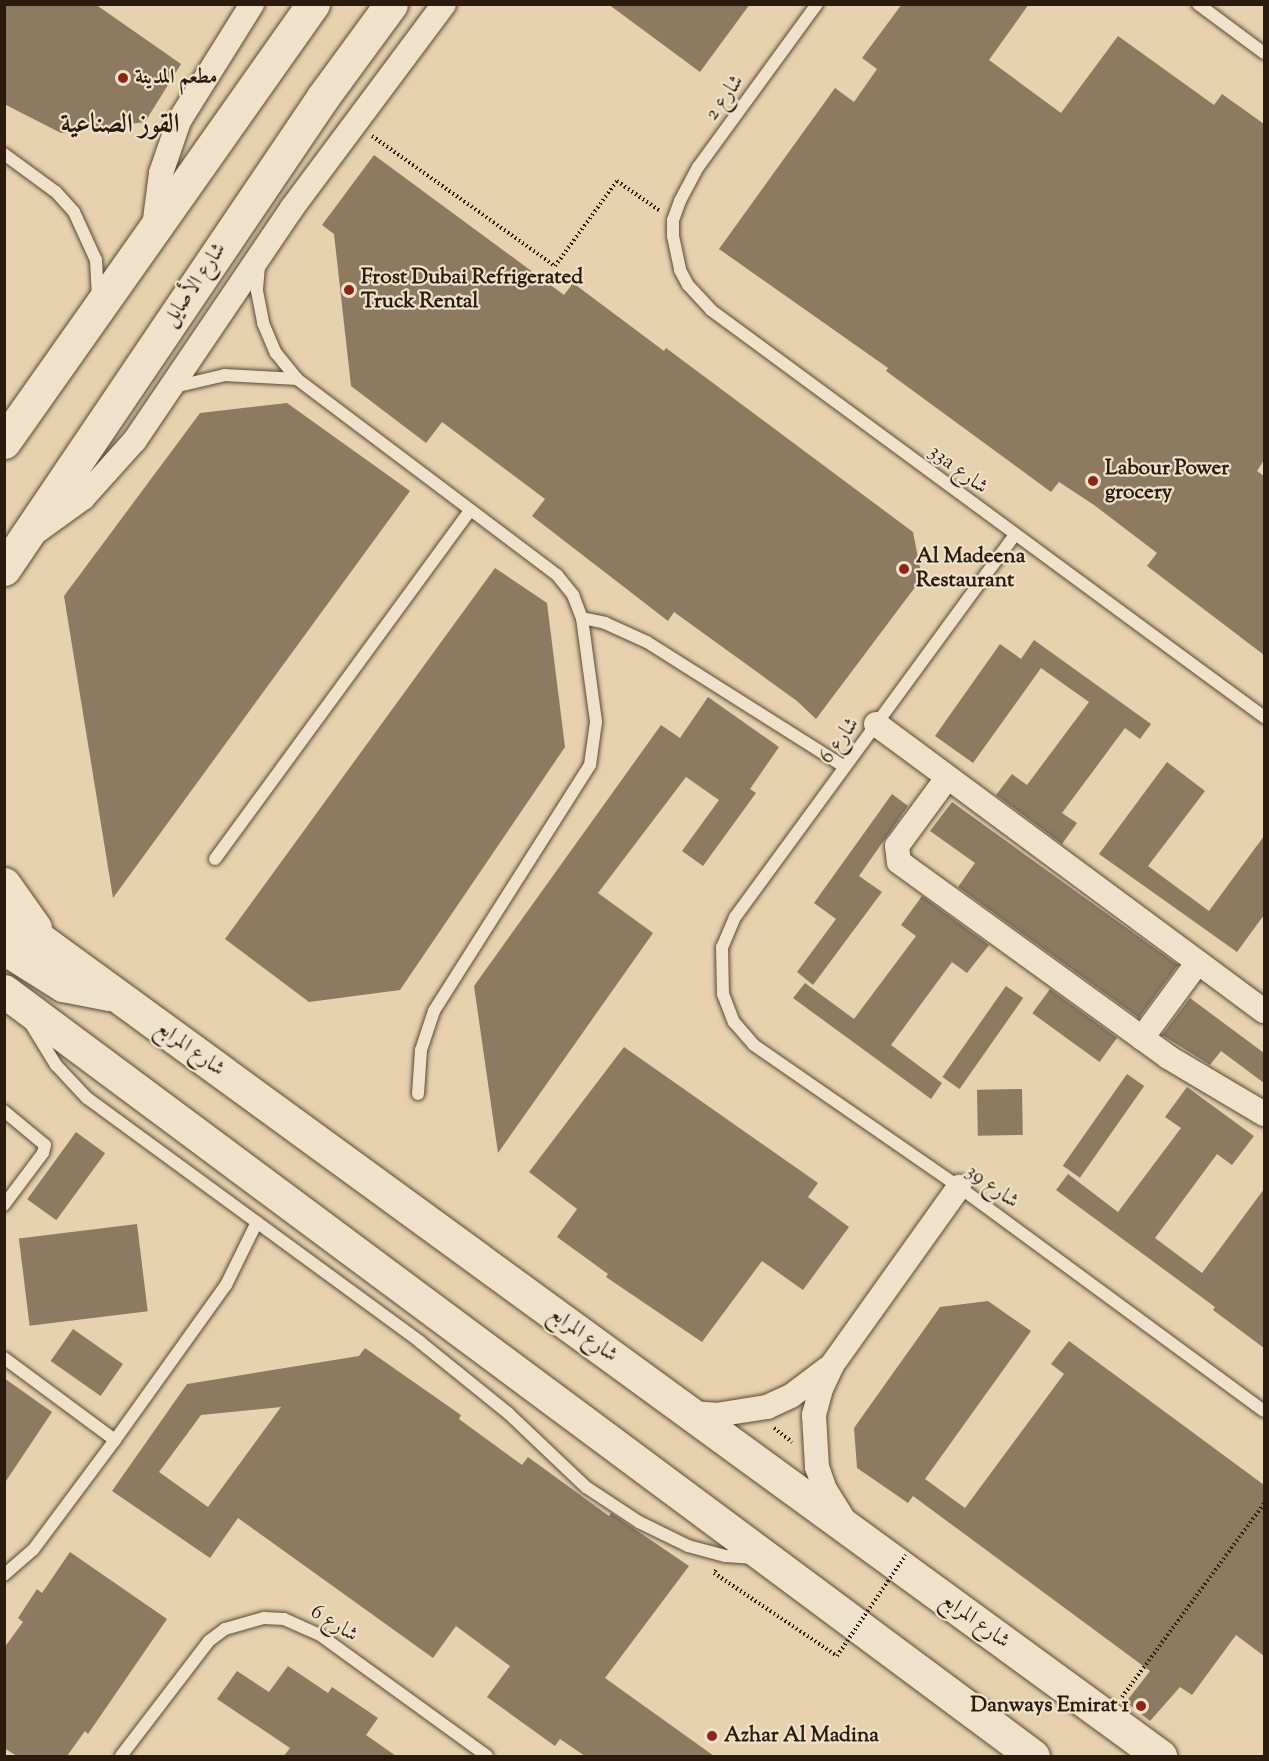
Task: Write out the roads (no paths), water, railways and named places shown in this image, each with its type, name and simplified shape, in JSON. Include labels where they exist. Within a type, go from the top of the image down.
[{"type":"main road","points":[[4,442],[313,4]]},
{"type":"main road","name":"شارع الأصايل","points":[[4,569],[322,97],[391,4]]},
{"type":"main road","points":[[4,884],[45,942]]},
{"type":"main road","name":"شارع المرابع","points":[[4,913],[1160,1756]]},
{"type":"main road","points":[[4,948],[63,985],[117,995]]},
{"type":"main road","points":[[12,996],[766,1558],[1014,1747],[1033,1756]]},
{"type":"street","points":[[154,227],[161,173],[180,121],[252,4]]},
{"type":"street","points":[[26,539],[55,520],[108,474],[172,388],[292,208],[357,125],[444,4]]},
{"type":"street","points":[[876,724],[1264,1011]]},
{"type":"street","points":[[947,778],[897,846],[899,862],[1142,1038],[1264,1114]]},
{"type":"street","points":[[1142,1038],[1198,962]]},
{"type":"street","points":[[853,1531],[825,1490],[813,1443],[819,1398],[832,1365],[959,1186]]},
{"type":"street","points":[[690,1413],[716,1415],[767,1407],[791,1396],[832,1365]]},
{"type":"lane","name":"شارع 2","points":[[673,220],[698,167],[817,4]]},
{"type":"lane","points":[[1198,4],[1264,53]]},
{"type":"lane","points":[[4,154],[56,192],[88,234],[97,269],[95,313]]},
{"type":"lane","name":"33a شارع","points":[[673,220],[680,270],[699,298],[1014,536],[1264,717]]},
{"type":"lane","points":[[260,259],[257,291],[262,323],[276,353],[297,379],[557,575],[573,595],[582,618],[596,722],[590,765],[434,1011],[422,1043],[418,1094]]},
{"type":"lane","points":[[172,388],[225,375],[297,379]]},
{"type":"lane","points":[[215,859],[470,510]]},
{"type":"lane","name":"شارع 6","points":[[720,980],[722,947],[735,917],[1014,536]]},
{"type":"lane","points":[[582,618],[605,623],[647,642],[845,767]]},
{"type":"lane","name":"شارع 39","points":[[720,980],[728,1009],[754,1045],[959,1186],[1264,1411]]},
{"type":"lane","points":[[12,996],[42,1046],[87,1098],[472,1383],[564,1469],[609,1504],[670,1538],[726,1556],[766,1558]]},
{"type":"lane","points":[[4,1111],[45,1145],[43,1153],[4,1205]]},
{"type":"lane","points":[[4,1575],[33,1550],[115,1440],[231,1276],[256,1222]]},
{"type":"lane","points":[[4,1358],[115,1440]]},
{"type":"lane","name":"شارع 6","points":[[121,1756],[209,1641],[234,1625],[264,1618],[284,1619],[320,1635],[488,1756]]},
{"type":"place","name":"مطعم المدينة","points":[[123,78]]},
{"type":"place","name":"Frost Dubai Refrigerated Truck Rental","points":[[349,290]]},
{"type":"place","name":"Labour Power grocery","points":[[1093,481]]},
{"type":"place","name":"Al Madeena Restaurant","points":[[904,569]]},
{"type":"place","name":"Danways Emirat 1","points":[[1141,1706]]},
{"type":"place","name":"Azhar Al Madina","points":[[712,1736]]},
{"type":"district","name":"القوز الصناعية","points":[[120,126]]}]
